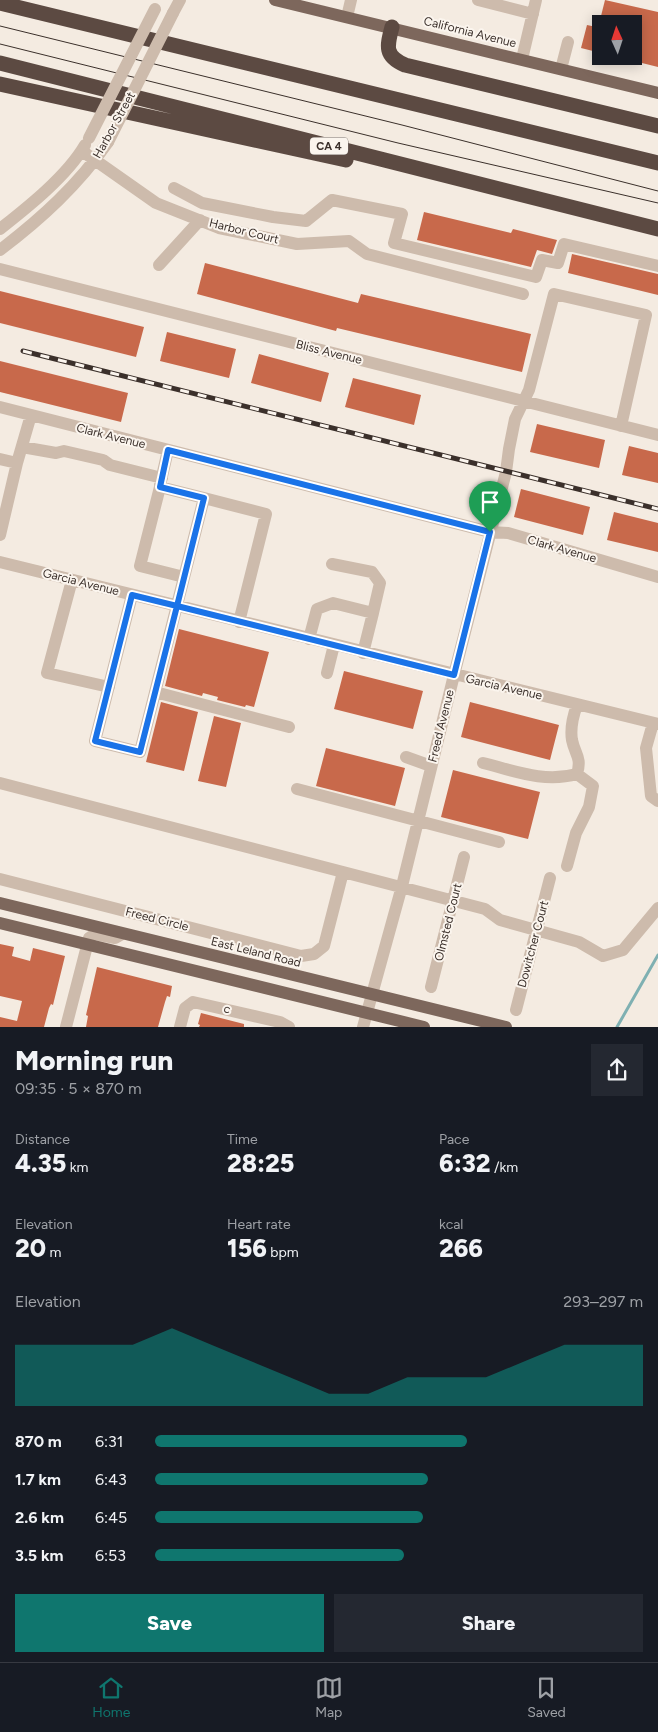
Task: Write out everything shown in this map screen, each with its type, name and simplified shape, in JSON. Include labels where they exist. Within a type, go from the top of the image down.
[{"type":"highway","points":[[0,3],[658,163]]},
{"type":"highway","points":[[392,27],[388,44],[390,54],[393,59],[405,65],[658,126]]},
{"type":"highway","name":"CA 4","points":[[0,63],[658,229]]},
{"type":"highway","points":[[0,84],[658,229]]},
{"type":"main road","name":"California Avenue","points":[[275,0],[658,92]]},
{"type":"main road","name":"East Leland Road","points":[[0,902],[122,934],[506,1027]]},
{"type":"main road","points":[[0,923],[424,1027]]},
{"type":"street","name":"Harbor Street","points":[[0,250],[30,227],[74,186],[95,161],[108,142],[180,0]]},
{"type":"street","points":[[347,16],[351,0]]},
{"type":"street","points":[[478,0],[533,14]]},
{"type":"street","points":[[522,59],[536,0]]},
{"type":"street","name":"Harbor Street","points":[[0,229],[56,181],[82,151],[157,4]]},
{"type":"street","points":[[561,69],[568,42]]},
{"type":"street","name":"Harbor Court","points":[[82,151],[156,203],[218,228],[297,244],[349,241],[367,254],[523,294]]},
{"type":"street","points":[[174,188],[202,203],[273,217],[306,221],[332,200],[402,214],[394,243],[536,277],[542,260],[558,264],[564,244],[658,266]]},
{"type":"street","points":[[158,265],[200,220]]},
{"type":"street","name":"Bliss Avenue","points":[[0,269],[658,435]]},
{"type":"street","name":"Freed Avenue","points":[[363,1027],[402,886],[506,472],[515,419],[529,390],[554,294],[646,315],[621,426]]},
{"type":"street","name":"Clark Avenue","points":[[0,407],[490,532],[508,533],[658,577]]},
{"type":"street","points":[[0,535],[17,463],[31,415]]},
{"type":"street","points":[[22,446],[56,453],[64,451],[103,460],[110,465],[204,498],[266,514],[239,622]]},
{"type":"street","points":[[168,450],[140,566],[184,577]]},
{"type":"street","points":[[0,458],[17,463]]},
{"type":"street","points":[[132,595],[95,741],[140,752],[204,498]]},
{"type":"street","name":"Garcia Avenue","points":[[0,562],[656,724]]},
{"type":"street","points":[[332,564],[372,572],[380,583],[363,653]]},
{"type":"street","points":[[72,580],[47,673],[109,687]]},
{"type":"street","points":[[310,640],[317,609],[333,603],[373,613]]},
{"type":"street","points":[[327,673],[334,645]]},
{"type":"street","points":[[155,692],[289,726]]},
{"type":"street","points":[[577,705],[572,721],[572,739],[580,763],[578,774]]},
{"type":"street","points":[[656,724],[646,748],[651,796],[658,801]]},
{"type":"street","points":[[406,757],[431,766]]},
{"type":"street","points":[[483,763],[542,778],[566,777],[578,774]]},
{"type":"street","points":[[567,866],[576,833],[589,808],[593,786],[578,774]]},
{"type":"street","points":[[0,783],[485,909],[500,920],[579,942],[603,956],[623,950],[658,908]]},
{"type":"street","points":[[297,789],[500,842]]},
{"type":"street","name":"Olmsted Court","points":[[431,987],[464,857]]},
{"type":"street","name":"Freed Circle","points":[[0,879],[301,956],[314,954],[324,946],[343,872]]},
{"type":"street","name":"Dowitcher Court","points":[[516,1010],[550,878]]},
{"type":"street","points":[[66,1027],[89,938],[93,935],[115,938],[122,934]]},
{"type":"street","name":"c","points":[[180,1027],[185,1008],[193,1002],[280,1022],[289,1027]]},
{"type":"building","points":[[605,0],[658,12],[658,67],[642,63],[642,15],[601,15]]},
{"type":"building","points":[[587,25],[592,26],[592,51],[581,48]]},
{"type":"building","points":[[424,212],[511,233],[513,229],[557,240],[552,254],[537,250],[531,267],[417,240]]},
{"type":"building","points":[[572,254],[658,274],[658,295],[568,273]]},
{"type":"building","points":[[205,263],[358,303],[361,294],[531,334],[522,372],[337,328],[336,331],[197,294]]},
{"type":"building","points":[[0,291],[144,327],[136,357],[0,323]]},
{"type":"building","points":[[167,332],[236,349],[229,378],[160,361]]},
{"type":"building","points":[[259,354],[329,373],[321,402],[251,383]]},
{"type":"building","points":[[0,361],[128,393],[121,422],[0,392]]},
{"type":"building","points":[[353,378],[421,395],[414,425],[345,407]]},
{"type":"building","points":[[537,424],[605,440],[599,468],[530,452]]},
{"type":"building","points":[[629,446],[658,453],[658,483],[622,475]]},
{"type":"building","points":[[521,489],[590,507],[583,535],[514,517]]},
{"type":"building","points":[[614,512],[658,523],[658,552],[607,540]]},
{"type":"building","points":[[179,629],[269,652],[254,707],[246,705],[245,707],[217,700],[218,697],[203,693],[202,696],[165,686]]},
{"type":"building","points":[[344,671],[423,691],[413,729],[334,709]]},
{"type":"building","points":[[161,702],[198,712],[184,771],[146,762]]},
{"type":"building","points":[[470,702],[559,725],[550,760],[461,737]]},
{"type":"building","points":[[214,716],[241,723],[226,787],[198,781]]},
{"type":"building","points":[[326,748],[405,768],[395,806],[316,786]]},
{"type":"building","points":[[453,770],[540,792],[528,839],[441,817]]},
{"type":"building","points":[[0,944],[14,947],[12,956],[30,961],[33,948],[65,956],[53,1005],[51,1004],[49,1008],[44,1027],[0,1027],[0,1017],[17,1021],[22,1001],[0,996]]},
{"type":"building","points":[[97,967],[172,986],[170,997],[167,996],[158,1027],[86,1027],[88,1016],[86,1015]]},
{"type":"building","points":[[201,1013],[244,1024],[244,1027],[199,1027]]},
{"type":"waterway","points":[[617,1027],[658,955]]},
{"type":"tram line","points":[[0,26],[402,125],[658,191]]},
{"type":"tram line","points":[[0,44],[398,143],[658,203]]},
{"type":"railway","points":[[23,351],[658,509]]},
{"type":"route","points":[[490,532],[168,450],[160,487],[204,498],[177,606],[132,595],[95,741],[140,752],[177,606],[454,675],[490,532]]}]
